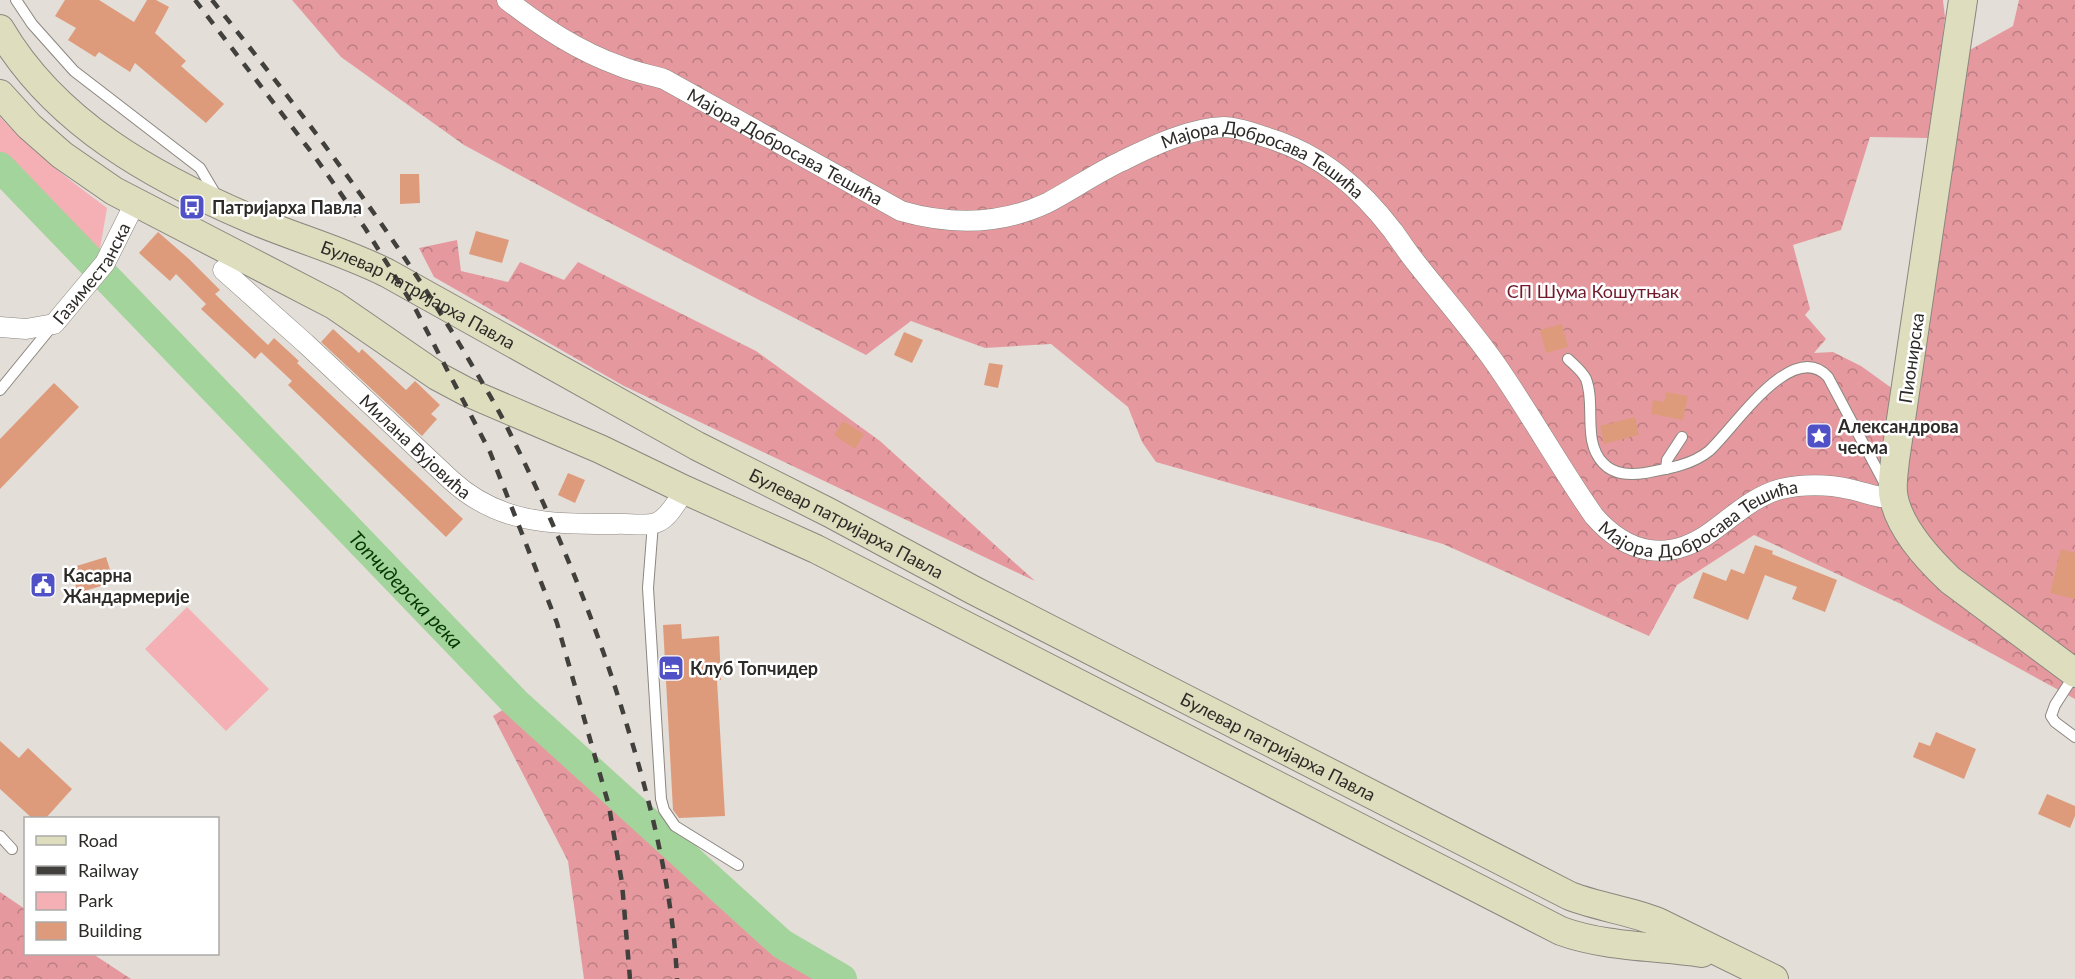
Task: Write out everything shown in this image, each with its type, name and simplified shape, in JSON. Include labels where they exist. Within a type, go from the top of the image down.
[{"type":"main road","name":"Пионирска","points":[[1963,0],[1895,460],[1894,498],[1900,515],[1912,536],[1950,580],[2075,673]]},
{"type":"main road","name":"Булевар патријарха Павла","points":[[0,29],[34,79],[56,102],[118,150],[148,168],[250,219],[363,261],[387,273],[697,446],[1570,896],[1599,906],[1643,916],[1774,979]]},
{"type":"main road","name":"Булевар патријарха Павла","points":[[0,94],[28,126],[62,155],[135,203],[334,305],[405,356],[457,386],[600,448],[685,490],[816,549],[1560,932],[1578,938],[1735,959]]},
{"type":"street","name":"Мајора Добросава Тешића","points":[[507,0],[550,32],[575,46],[622,67],[664,80],[901,211],[926,218],[986,221],[1015,214],[1045,203],[1123,160],[1199,130],[1227,127],[1257,134],[1315,158],[1360,192],[1395,233],[1409,255],[1495,362],[1594,516],[1607,531],[1623,542],[1642,550],[1657,552],[1689,544],[1708,534],[1751,503],[1780,489],[1829,486],[1849,488],[1879,498],[1894,498]]},
{"type":"street","name":"Газиместанска","points":[[0,327],[26,329],[54,324],[105,263],[135,203]]},
{"type":"street","name":"Милана Вујовића","points":[[223,270],[451,480],[480,503],[520,518],[537,521],[589,524],[653,523]]},
{"type":"street","points":[[653,523],[665,517],[685,490]]},
{"type":"lane","points":[[16,0],[32,24],[74,72],[200,168],[223,206]]},
{"type":"lane","points":[[0,390],[54,324]]},
{"type":"lane","points":[[1568,359],[1583,374],[1587,384],[1594,447],[1603,464],[1625,475],[1666,469],[1687,463],[1709,451],[1765,390],[1785,373],[1796,369],[1812,368],[1824,372],[1862,437],[1881,480],[1894,498]]},
{"type":"lane","points":[[1666,469],[1667,460],[1682,437]]},
{"type":"lane","points":[[653,523],[648,588],[661,800],[664,810],[675,826],[738,865]]},
{"type":"lane","points":[[2075,673],[2055,705],[2051,716],[2055,722],[2075,737]]},
{"type":"lane","points":[[0,836],[12,849]]},
{"type":"green space","name":"СП Шума Кошутњак","points":[[292,0],[1943,0],[1945,17],[1940,60],[1968,51],[2013,26],[2019,0],[2075,0],[2075,699],[1901,604],[1754,535],[1677,585],[1649,636],[1443,544],[1156,462],[1142,442],[1128,407],[1051,344],[985,348],[911,321],[866,355],[464,145],[341,57]],"holes":[[[1870,137],[1929,138],[1893,389],[1861,366],[1833,352],[1814,353],[1826,339],[1805,315],[1810,309],[1793,245],[1841,230]]]},
{"type":"green space","points":[[0,117],[38,154],[107,208],[98,260],[0,157]]},
{"type":"green space","points":[[457,240],[461,271],[508,282],[520,262],[564,280],[578,262],[756,351],[880,441],[1035,581],[624,386],[434,277],[419,248]]},
{"type":"green space","points":[[187,607],[269,689],[226,731],[145,649]]},
{"type":"green space","points":[[515,702],[782,944],[842,979],[584,979],[568,861],[493,716]]},
{"type":"green space","points":[[0,892],[24,908],[24,955],[95,955],[131,979],[0,979]]},
{"type":"building","points":[[65,0],[99,0],[134,22],[147,0],[156,0],[169,7],[155,33],[186,61],[181,66],[224,104],[206,123],[135,63],[130,72],[99,52],[95,57],[68,40],[76,28],[55,16]]},
{"type":"building","points":[[400,174],[419,174],[420,203],[400,204]]},
{"type":"building","points":[[476,231],[509,240],[502,263],[469,254]]},
{"type":"building","points":[[158,232],[220,290],[215,294],[268,345],[274,338],[299,361],[297,363],[463,519],[446,537],[288,385],[292,381],[261,352],[255,359],[201,309],[206,304],[176,274],[170,281],[139,253]]},
{"type":"building","points":[[1562,324],[1568,347],[1546,353],[1540,330]]},
{"type":"building","points":[[333,329],[359,353],[362,349],[406,390],[415,381],[440,405],[431,414],[437,419],[422,436],[321,342]]},
{"type":"building","points":[[904,332],[923,340],[912,363],[894,355]]},
{"type":"building","points":[[989,363],[1003,365],[998,388],[984,385]]},
{"type":"building","points":[[54,383],[79,407],[0,489],[0,439]]},
{"type":"building","points":[[1666,392],[1688,396],[1683,420],[1651,414],[1653,400],[1664,402]]},
{"type":"building","points":[[1635,417],[1639,435],[1604,444],[1600,426]]},
{"type":"building","points":[[843,421],[864,434],[855,449],[834,435]]},
{"type":"building","points":[[568,473],[585,480],[575,503],[558,495]]},
{"type":"building","points":[[1755,545],[1837,580],[1825,612],[1792,599],[1797,587],[1765,575],[1748,620],[1693,598],[1703,572],[1726,581],[1731,569],[1744,574]]},
{"type":"building","points":[[2061,549],[2075,553],[2075,599],[2050,593]]},
{"type":"building","points":[[106,557],[114,582],[78,593],[70,568]]},
{"type":"building","points":[[681,624],[682,639],[719,636],[721,680],[717,680],[725,816],[679,818],[673,810],[663,625]]},
{"type":"building","points":[[1936,732],[1976,749],[1964,779],[1913,757],[1919,742],[1930,746]]},
{"type":"building","points":[[0,741],[19,758],[28,748],[72,789],[47,817],[31,817],[0,789]]},
{"type":"building","points":[[2047,794],[2075,806],[2075,816],[2070,828],[2038,814]]},
{"type":"waterway","name":"Топчидерска река","points":[[0,167],[515,702],[782,944],[842,979]]},
{"type":"railway","points":[[195,0],[315,157],[365,228],[416,310],[490,452],[557,623],[609,806],[622,883],[630,979]]},
{"type":"railway","points":[[212,0],[313,129],[408,263],[487,391],[524,462],[587,607],[635,751],[666,880],[677,979]]},
{"type":"place","name":"Патријарха Павла","points":[[192,207]]},
{"type":"place","name":"Александрова чесма","points":[[1819,436]]},
{"type":"place","name":"Касарна Жандармерије","points":[[43,585]]},
{"type":"place","name":"Клуб Топчидер","points":[[671,668]]}]
